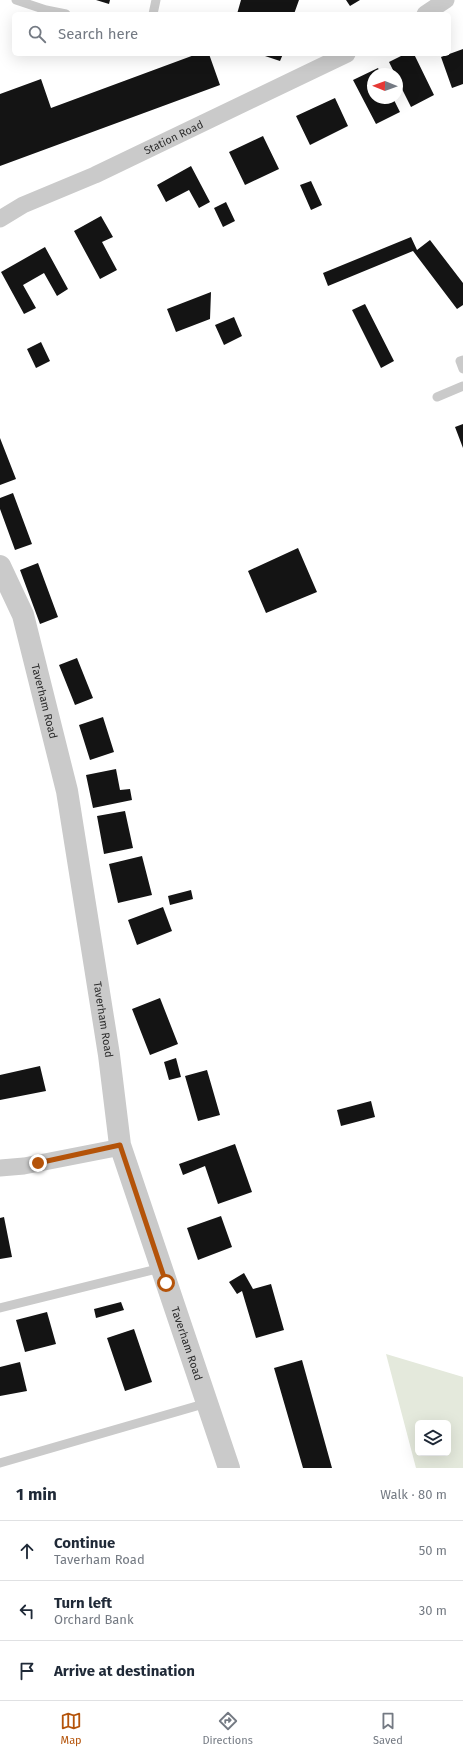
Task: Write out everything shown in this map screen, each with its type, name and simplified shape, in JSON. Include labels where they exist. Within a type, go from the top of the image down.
[{"type":"street","points":[[428,12],[446,0]]},
{"type":"street","name":"Station Road","points":[[0,219],[23,205],[95,175],[343,56]]},
{"type":"street","name":"Taverham Road","points":[[0,566],[23,615],[67,791],[109,1055],[120,1145],[229,1468]]},
{"type":"street","points":[[0,1168],[24,1166],[120,1145]]},
{"type":"lane","points":[[16,0],[56,12]]},
{"type":"lane","points":[[153,12],[156,0]]},
{"type":"lane","points":[[463,360],[460,361],[463,369]]},
{"type":"lane","points":[[437,397],[463,386]]},
{"type":"lane","points":[[0,1308],[161,1268]]},
{"type":"lane","points":[[0,1463],[207,1403]]},
{"type":"shaded area","points":[[386,1354],[463,1377],[463,1468],[416,1468]]},
{"type":"building","points":[[96,0],[110,0],[109,4]]},
{"type":"building","points":[[241,0],[299,0],[295,12],[238,12]]},
{"type":"building","points":[[346,0],[360,0],[350,6]]},
{"type":"building","points":[[463,49],[463,84],[452,88],[441,57],[451,56],[451,53]]},
{"type":"building","points":[[192,56],[210,56],[220,85],[0,166],[0,94],[41,79],[51,108]]},
{"type":"building","points":[[265,56],[282,56],[280,61]]},
{"type":"building","points":[[401,56],[415,56],[434,95],[411,107],[403,91],[403,68],[392,68],[389,62]]},
{"type":"building","points":[[367,73],[367,104],[396,104],[400,112],[376,124],[353,80]]},
{"type":"building","points":[[335,98],[348,126],[310,145],[296,116]]},
{"type":"building","points":[[263,136],[279,169],[245,185],[229,152]]},
{"type":"building","points":[[191,166],[210,202],[199,208],[189,190],[166,202],[157,185]]},
{"type":"building","points":[[311,181],[322,205],[311,210],[300,185]]},
{"type":"building","points":[[226,202],[235,221],[223,227],[214,208]]},
{"type":"building","points":[[101,216],[113,237],[102,242],[117,270],[100,279],[74,231]]},
{"type":"building","points":[[411,237],[417,250],[430,240],[463,283],[463,305],[457,309],[413,251],[328,286],[323,273]]},
{"type":"building","points":[[45,247],[68,289],[57,296],[44,273],[23,285],[36,308],[24,314],[1,272]]},
{"type":"building","points":[[211,292],[210,319],[176,332],[167,309]]},
{"type":"building","points":[[365,304],[394,361],[381,368],[352,310]]},
{"type":"building","points":[[234,317],[242,336],[224,345],[215,325]]},
{"type":"building","points":[[41,342],[50,361],[36,368],[27,349]]},
{"type":"building","points":[[463,424],[463,448],[455,427]]},
{"type":"building","points":[[0,438],[16,479],[0,485]]},
{"type":"building","points":[[13,493],[32,544],[15,550],[0,509],[0,498]]},
{"type":"building","points":[[298,548],[317,592],[266,613],[248,571]]},
{"type":"building","points":[[38,563],[58,617],[40,624],[20,570]]},
{"type":"building","points":[[77,658],[93,698],[75,705],[59,665]]},
{"type":"building","points":[[103,717],[114,752],[90,760],[79,725]]},
{"type":"building","points":[[116,769],[120,790],[130,789],[132,800],[93,808],[86,775]]},
{"type":"building","points":[[125,811],[133,848],[104,854],[97,816]]},
{"type":"building","points":[[142,856],[152,895],[118,903],[109,864]]},
{"type":"building","points":[[191,890],[193,899],[170,905],[168,896]]},
{"type":"building","points":[[163,907],[172,931],[137,945],[128,920]]},
{"type":"building","points":[[160,998],[178,1044],[150,1055],[132,1009]]},
{"type":"building","points":[[176,1058],[181,1077],[169,1080],[164,1062]]},
{"type":"building","points":[[40,1066],[46,1091],[0,1100],[0,1075]]},
{"type":"building","points":[[207,1070],[220,1115],[198,1121],[185,1076]]},
{"type":"building","points":[[371,1101],[375,1117],[341,1126],[337,1110]]},
{"type":"building","points":[[235,1144],[252,1192],[218,1204],[205,1166],[183,1175],[179,1164]]},
{"type":"building","points":[[221,1216],[232,1247],[198,1260],[187,1228]]},
{"type":"building","points":[[4,1217],[12,1257],[0,1259],[0,1218]]},
{"type":"building","points":[[244,1273],[253,1289],[271,1284],[284,1330],[256,1338],[242,1291],[237,1294],[229,1282]]},
{"type":"building","points":[[121,1302],[124,1310],[96,1318],[94,1309]]},
{"type":"building","points":[[47,1312],[56,1344],[25,1352],[16,1320]]},
{"type":"building","points":[[134,1329],[152,1382],[125,1391],[107,1338]]},
{"type":"building","points":[[302,1360],[332,1468],[303,1468],[274,1368]]},
{"type":"building","points":[[20,1362],[27,1391],[0,1396],[0,1367]]},
{"type":"route","points":[[38,1163],[120,1145],[166,1283]]}]
